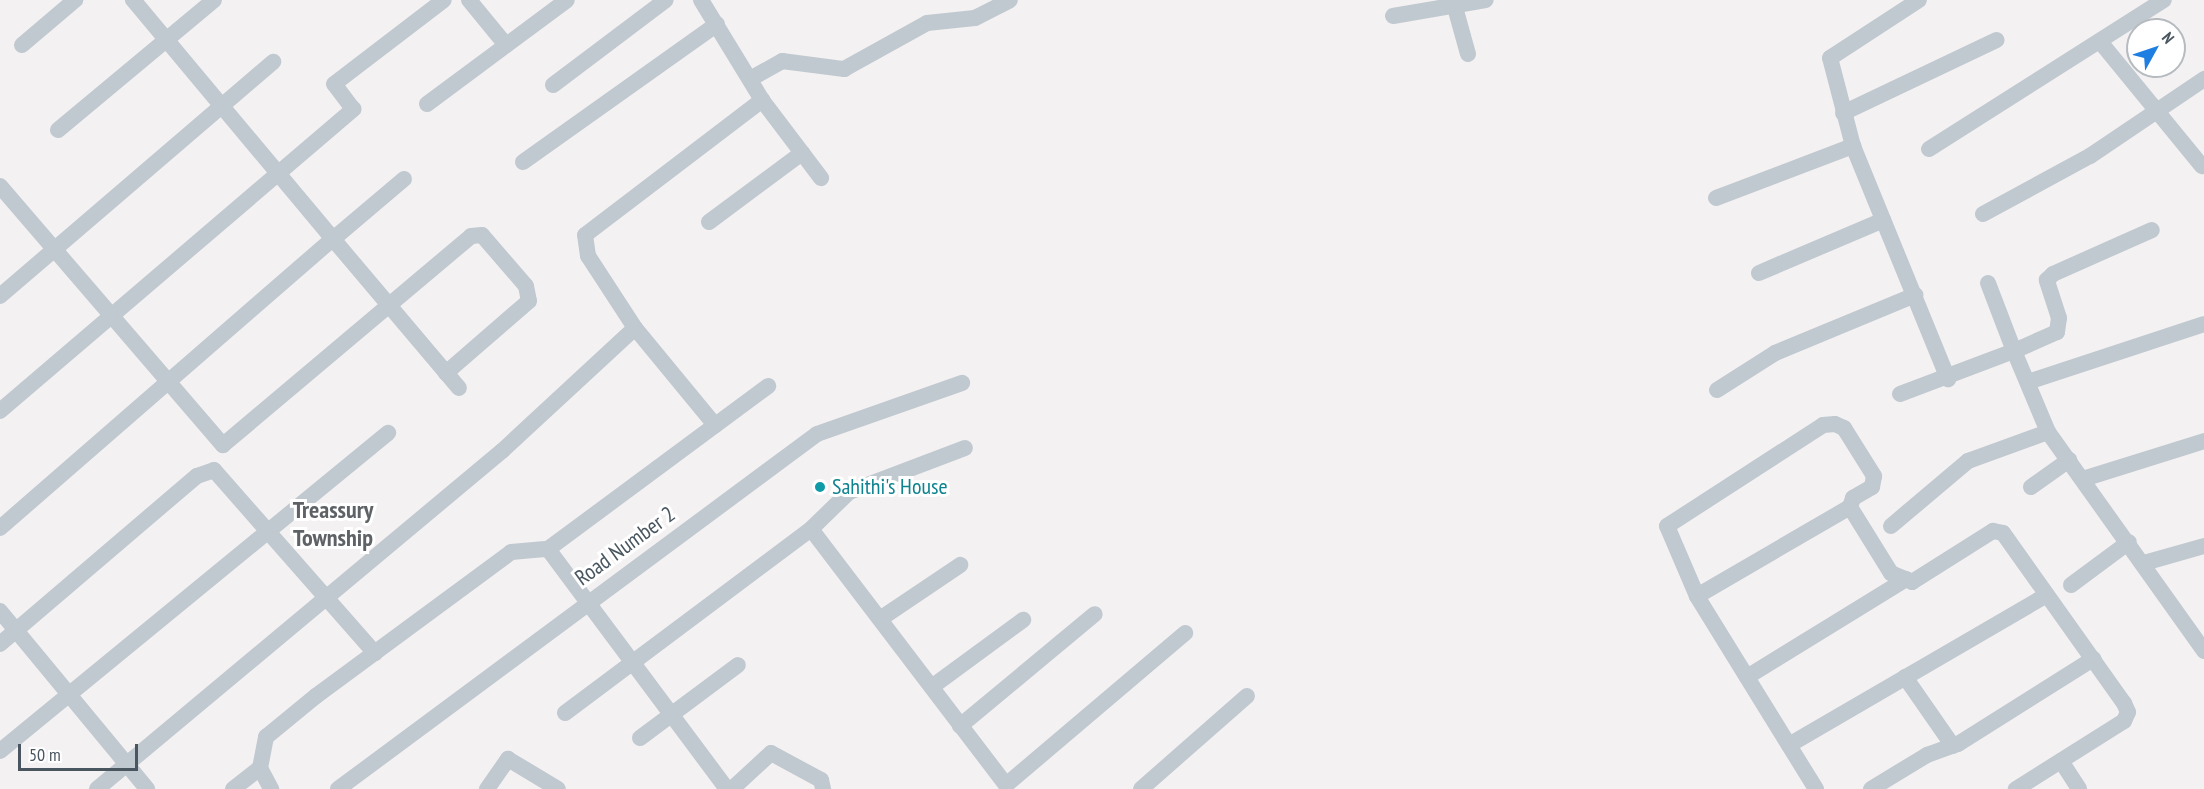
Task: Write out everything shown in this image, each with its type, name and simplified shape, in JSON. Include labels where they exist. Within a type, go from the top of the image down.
[{"type":"street","points":[[22,45],[75,0]]},
{"type":"street","points":[[134,0],[220,107],[459,388]]},
{"type":"street","points":[[58,130],[165,38],[214,0]]},
{"type":"street","points":[[0,411],[353,109],[334,84],[444,0]]},
{"type":"street","points":[[469,0],[506,45]]},
{"type":"street","points":[[427,104],[567,0]]},
{"type":"street","points":[[553,85],[666,0]]},
{"type":"street","points":[[701,0],[762,100],[821,178]]},
{"type":"street","points":[[750,79],[782,61],[844,69],[927,23],[975,18],[1010,0]]},
{"type":"street","points":[[1393,16],[1454,3],[1486,0]]},
{"type":"street","points":[[1919,0],[1830,58],[1853,146],[1947,379]]},
{"type":"street","points":[[1929,149],[2102,44],[2163,0]]},
{"type":"street","points":[[1454,3],[1468,54]]},
{"type":"street","points":[[523,162],[717,24]]},
{"type":"street","points":[[1844,113],[1997,40]]},
{"type":"street","points":[[2102,44],[2161,111],[2202,165]]},
{"type":"street","points":[[0,296],[273,62]]},
{"type":"street","points":[[1983,214],[2161,111],[2204,79]]},
{"type":"street","points":[[715,425],[635,328],[588,256],[585,235],[762,100]]},
{"type":"street","points":[[1716,198],[1853,146]]},
{"type":"street","points":[[710,222],[802,153]]},
{"type":"street","points":[[0,528],[404,179]]},
{"type":"street","points":[[0,186],[221,444],[228,445],[474,235],[482,235],[526,286],[526,305],[446,373]]},
{"type":"street","points":[[1759,273],[1883,220]]},
{"type":"street","points":[[1900,394],[1947,379],[2057,332],[2059,318],[2047,280],[2053,274],[2152,230]]},
{"type":"street","points":[[1988,283],[2048,432],[2144,563],[2204,651]]},
{"type":"street","points":[[1717,390],[1775,353],[1915,295]]},
{"type":"street","points":[[2028,382],[2204,324]]},
{"type":"street","points":[[97,789],[502,452],[635,328]]},
{"type":"street","name":"Road Number 2","points":[[338,789],[817,434],[962,383]]},
{"type":"street","points":[[271,789],[260,768],[266,737],[375,652],[511,552],[548,549],[768,386]]},
{"type":"street","points":[[1697,596],[1850,507],[1853,498],[1872,487],[1874,476],[1844,428],[1823,425],[1666,526],[1697,596],[1816,789]]},
{"type":"street","points":[[0,751],[388,432]]},
{"type":"street","points":[[1891,526],[1968,461],[2048,432]]},
{"type":"street","points":[[2083,479],[2204,441]]},
{"type":"street","points":[[564,713],[810,529],[849,492],[964,448]]},
{"type":"street","points":[[2031,487],[2069,460]]},
{"type":"street","points":[[0,644],[209,470],[220,471],[375,652]]},
{"type":"street","points":[[1850,507],[1891,573],[1906,579],[1918,579],[1998,530],[2093,659],[2128,712],[2124,721],[2016,789]]},
{"type":"street","points":[[810,529],[933,686],[1006,788],[1185,633]]},
{"type":"street","points":[[2071,585],[2129,542]]},
{"type":"street","points":[[2144,563],[2204,546]]},
{"type":"street","points":[[548,549],[670,716],[727,789]]},
{"type":"street","points":[[880,619],[960,566]]},
{"type":"street","points":[[1747,677],[1906,579]]},
{"type":"street","points":[[1789,745],[2047,595]]},
{"type":"street","points":[[0,611],[70,692],[147,789]]},
{"type":"street","points":[[960,726],[1095,614]]},
{"type":"street","points":[[933,686],[1023,620]]},
{"type":"street","points":[[1871,789],[1953,746],[2093,659]]},
{"type":"street","points":[[640,738],[738,665]]},
{"type":"street","points":[[1905,677],[1953,746]]},
{"type":"street","points":[[1141,789],[1247,696]]},
{"type":"street","points":[[732,789],[771,753],[821,780],[823,789]]},
{"type":"street","points":[[487,789],[508,759],[558,789]]},
{"type":"street","points":[[2061,761],[2079,789]]},
{"type":"street","points":[[233,789],[260,768]]},
{"type":"place","name":"Sahithi's House","points":[[820,487]]},
{"type":"district","name":"Treassury Township","points":[[333,524]]}]
